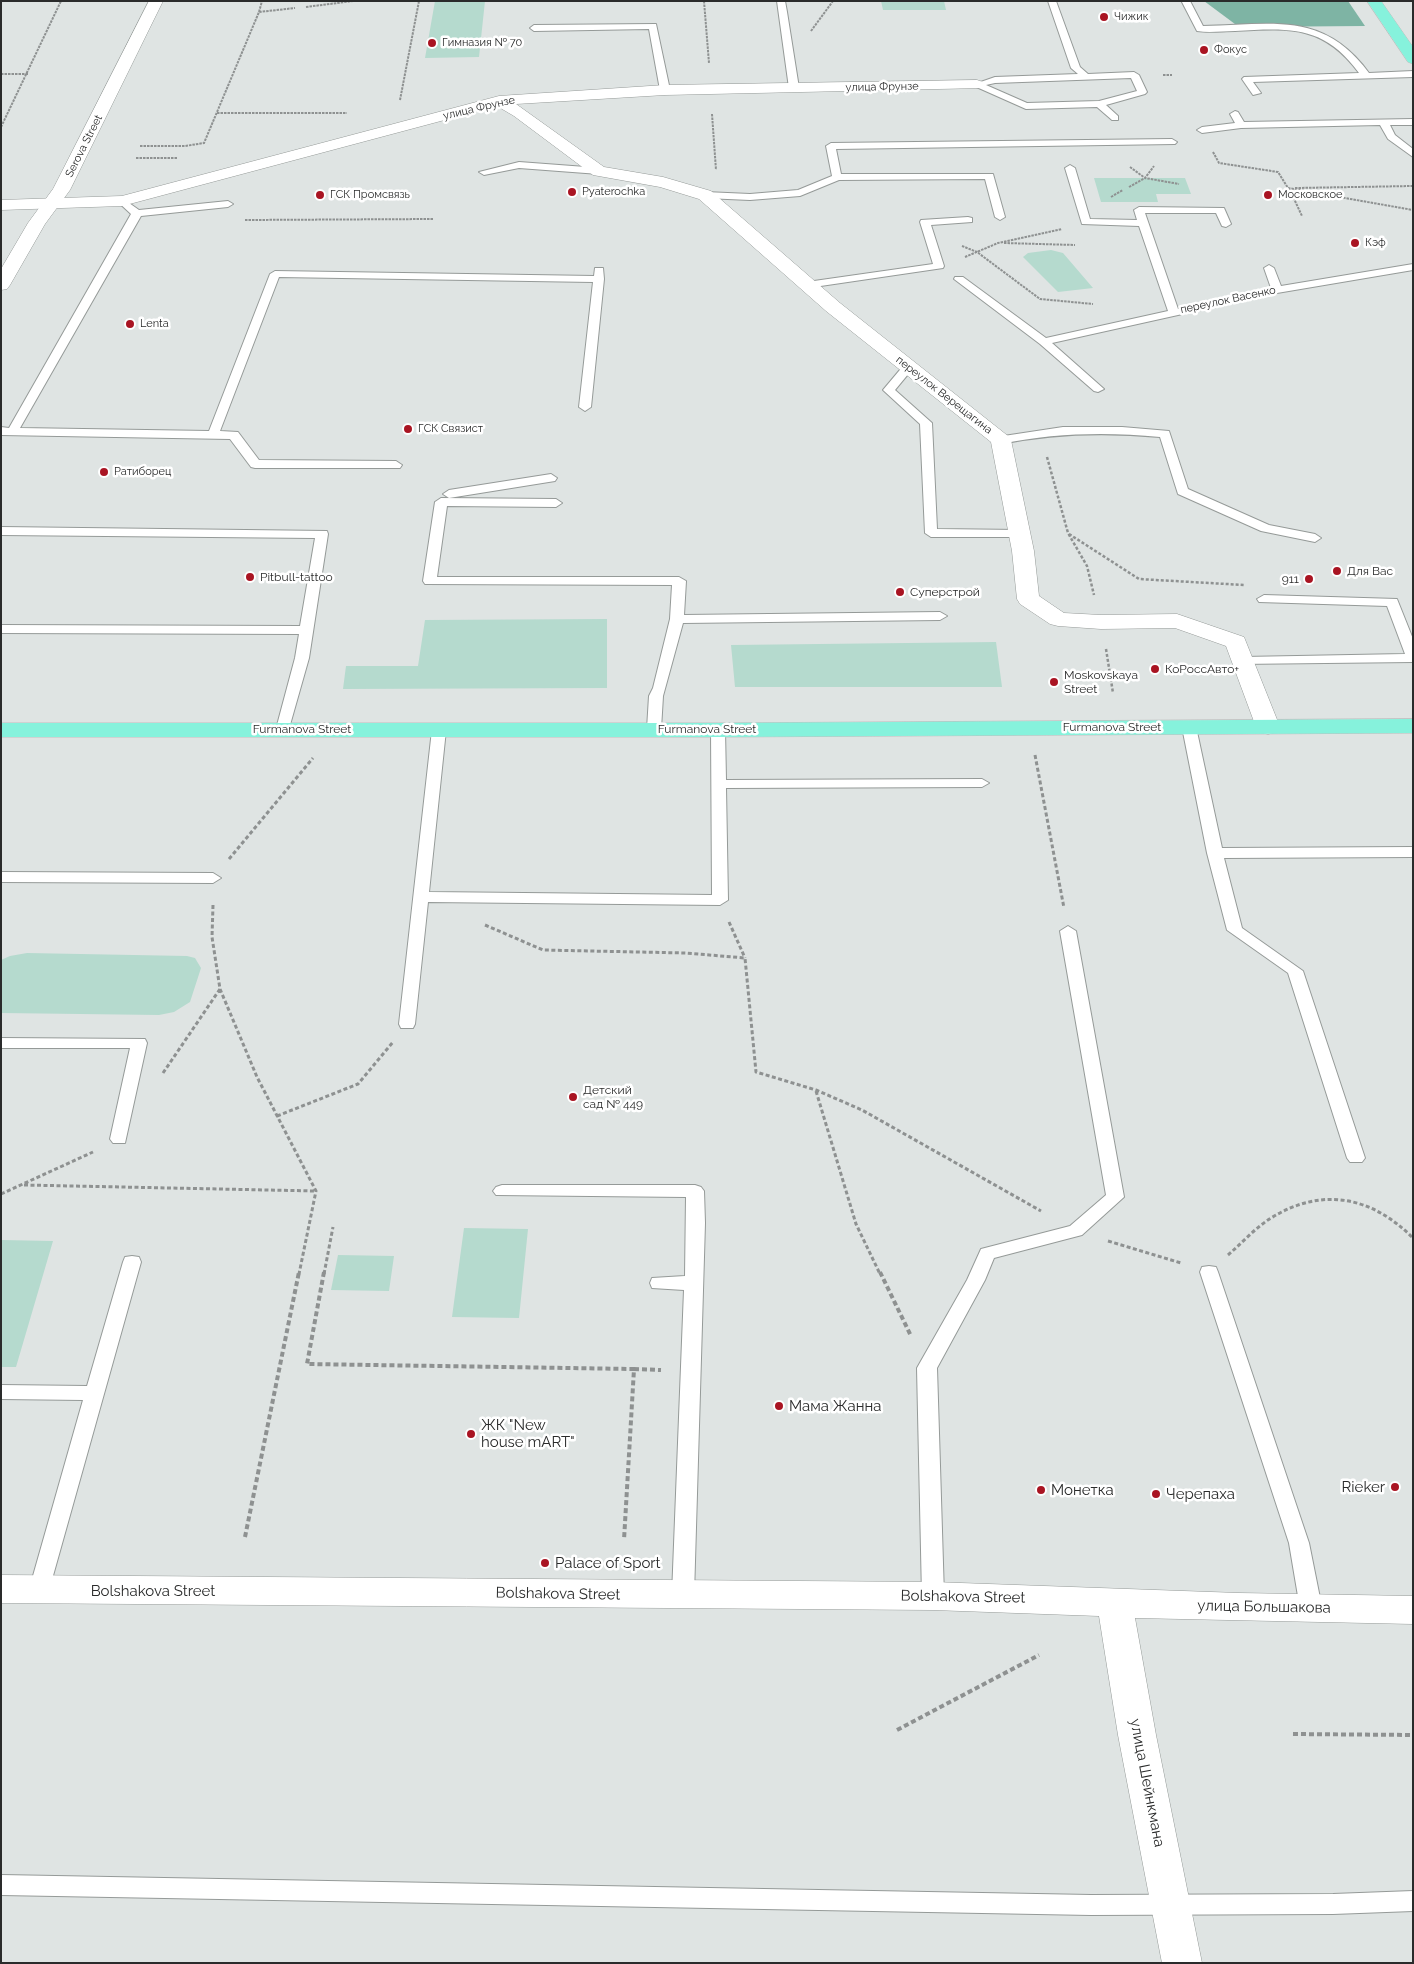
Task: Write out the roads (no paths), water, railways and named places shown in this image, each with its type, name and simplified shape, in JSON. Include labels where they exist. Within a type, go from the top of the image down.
[{"type":"main road","points":[[1374,1],[1413,59]]},
{"type":"main road","name":"Furmanova Street","points":[[1,730],[718,730],[1413,726]]},
{"type":"street","name":"Serova Street","points":[[1,285],[37,223],[61,190],[156,1]]},
{"type":"street","name":"улица Фрунзе","points":[[1,205],[122,201],[499,102],[532,97],[665,90],[978,85]]},
{"type":"street","name":"переулок Верещагина","points":[[499,102],[520,113],[599,171],[663,182],[705,195],[807,285],[1001,440],[1020,534],[1028,598],[1058,619],[1101,622],[1177,621],[1236,642],[1268,727]]},
{"type":"street","name":"Bolshakova Street","points":[[1,1589],[933,1596],[1115,1603]]},
{"type":"street","name":"улица Большакова","points":[[1115,1603],[1413,1610]]},
{"type":"street","name":"улица Шейнкмана","points":[[1115,1603],[1137,1735],[1182,1963]]},
{"type":"lane","points":[[781,1],[789,43],[788,54],[794,88]]},
{"type":"lane","points":[[1052,1],[1076,68],[1085,76]]},
{"type":"lane","points":[[1186,2],[1200,29],[1295,29],[1324,35],[1356,61],[1365,74]]},
{"type":"lane","points":[[534,28],[653,26],[665,90]]},
{"type":"lane","points":[[1256,93],[1247,80],[1365,74],[1413,74]]},
{"type":"lane","points":[[1085,76],[1134,76],[1142,92],[1099,104],[1026,106],[978,85],[995,80],[1057,80],[1085,76]]},
{"type":"lane","points":[[1099,104],[1115,118]]},
{"type":"lane","points":[[1235,114],[1241,125]]},
{"type":"lane","points":[[1202,130],[1241,125],[1413,122]]},
{"type":"lane","points":[[1384,123],[1392,136],[1413,154]]},
{"type":"lane","points":[[837,177],[831,146],[1128,140],[1172,142]]},
{"type":"lane","points":[[484,172],[519,165],[599,171]]},
{"type":"lane","points":[[1070,168],[1086,222],[1144,223]]},
{"type":"lane","points":[[705,195],[750,197],[800,192],[837,177],[990,176],[1000,217]]},
{"type":"lane","points":[[122,201],[137,213],[228,204]]},
{"type":"lane","points":[[1174,312],[1140,210],[1220,210],[1226,224]]},
{"type":"lane","points":[[137,213],[7,432],[234,435],[254,464],[396,465]]},
{"type":"lane","points":[[807,285],[939,266],[925,222],[968,220]]},
{"type":"lane","points":[[1408,267],[1413,278]]},
{"type":"lane","name":"переулок Васенко","points":[[1044,342],[1277,290],[1408,267]]},
{"type":"lane","points":[[1269,268],[1277,290]]},
{"type":"lane","points":[[213,435],[275,274],[599,274],[585,407]]},
{"type":"lane","points":[[959,279],[1044,342],[1098,389]]},
{"type":"lane","points":[[908,367],[889,390],[926,422],[930,533],[1020,534]]},
{"type":"lane","points":[[1001,440],[1040,431],[1111,428],[1165,434],[1182,491],[1265,528],[1316,538]]},
{"type":"lane","points":[[551,478],[441,496],[442,502],[430,580],[679,581],[677,619],[660,688],[656,696],[654,729]]},
{"type":"lane","points":[[442,502],[556,503]]},
{"type":"lane","points":[[1,531],[322,534],[302,658],[282,729]]},
{"type":"lane","points":[[1243,661],[1413,658],[1392,602],[1264,600]]},
{"type":"lane","points":[[677,619],[940,616]]},
{"type":"lane","points":[[1,630],[306,630]]},
{"type":"lane","points":[[1189,727],[1215,853],[1235,930],[1295,971],[1356,1158]]},
{"type":"lane","points":[[407,1024],[439,730]]},
{"type":"lane","points":[[420,897],[720,900],[718,730]]},
{"type":"lane","points":[[719,784],[982,783]]},
{"type":"lane","points":[[1215,853],[1413,852]]},
{"type":"lane","points":[[1,877],[213,878]]},
{"type":"lane","points":[[933,1596],[927,1368],[976,1280],[987,1254],[1076,1231],[1115,1197],[1068,931]]},
{"type":"lane","points":[[1,1043],[139,1043],[120,1139]]},
{"type":"lane","points":[[502,1191],[695,1192],[694,1283],[682,1595]]},
{"type":"lane","points":[[39,1590],[132,1262]]},
{"type":"lane","points":[[1209,1272],[1299,1543],[1311,1608]]},
{"type":"lane","points":[[659,1282],[694,1283]]},
{"type":"lane","points":[[1,1392],[95,1393]]},
{"type":"lane","points":[[1,1885],[1082,1905],[1333,1904],[1413,1900]]},
{"type":"place","name":"Чижик","points":[[1104,17]]},
{"type":"place","name":"Гимназия № 70","points":[[432,43]]},
{"type":"place","name":"Фокус","points":[[1204,50]]},
{"type":"place","name":"Pyaterochka","points":[[572,192]]},
{"type":"place","name":"ГСК Промсвязь","points":[[320,195]]},
{"type":"place","name":"Московское","points":[[1268,195]]},
{"type":"place","name":"Кэф","points":[[1355,243]]},
{"type":"place","name":"Lenta","points":[[130,324]]},
{"type":"place","name":"ГСК Связист","points":[[408,429]]},
{"type":"place","name":"Ратиборец","points":[[104,472]]},
{"type":"place","name":"Для Вас","points":[[1337,571]]},
{"type":"place","name":"Pitbull-tattoo","points":[[250,577]]},
{"type":"place","name":"911","points":[[1309,579]]},
{"type":"place","name":"Суперстрой","points":[[900,592]]},
{"type":"place","name":"КоРоссАвто+","points":[[1155,669]]},
{"type":"place","name":"Moskovskaya Street","points":[[1054,682]]},
{"type":"place","name":"Детский сад № 449","points":[[573,1097]]},
{"type":"place","name":"Мама Жанна","points":[[779,1406]]},
{"type":"place","name":"ЖК \"New house mART\"","points":[[471,1434]]},
{"type":"place","name":"Rieker","points":[[1395,1487]]},
{"type":"place","name":"Монетка","points":[[1041,1490]]},
{"type":"place","name":"Черепаха","points":[[1156,1494]]},
{"type":"place","name":"Palace of Sport","points":[[545,1563]]}]
